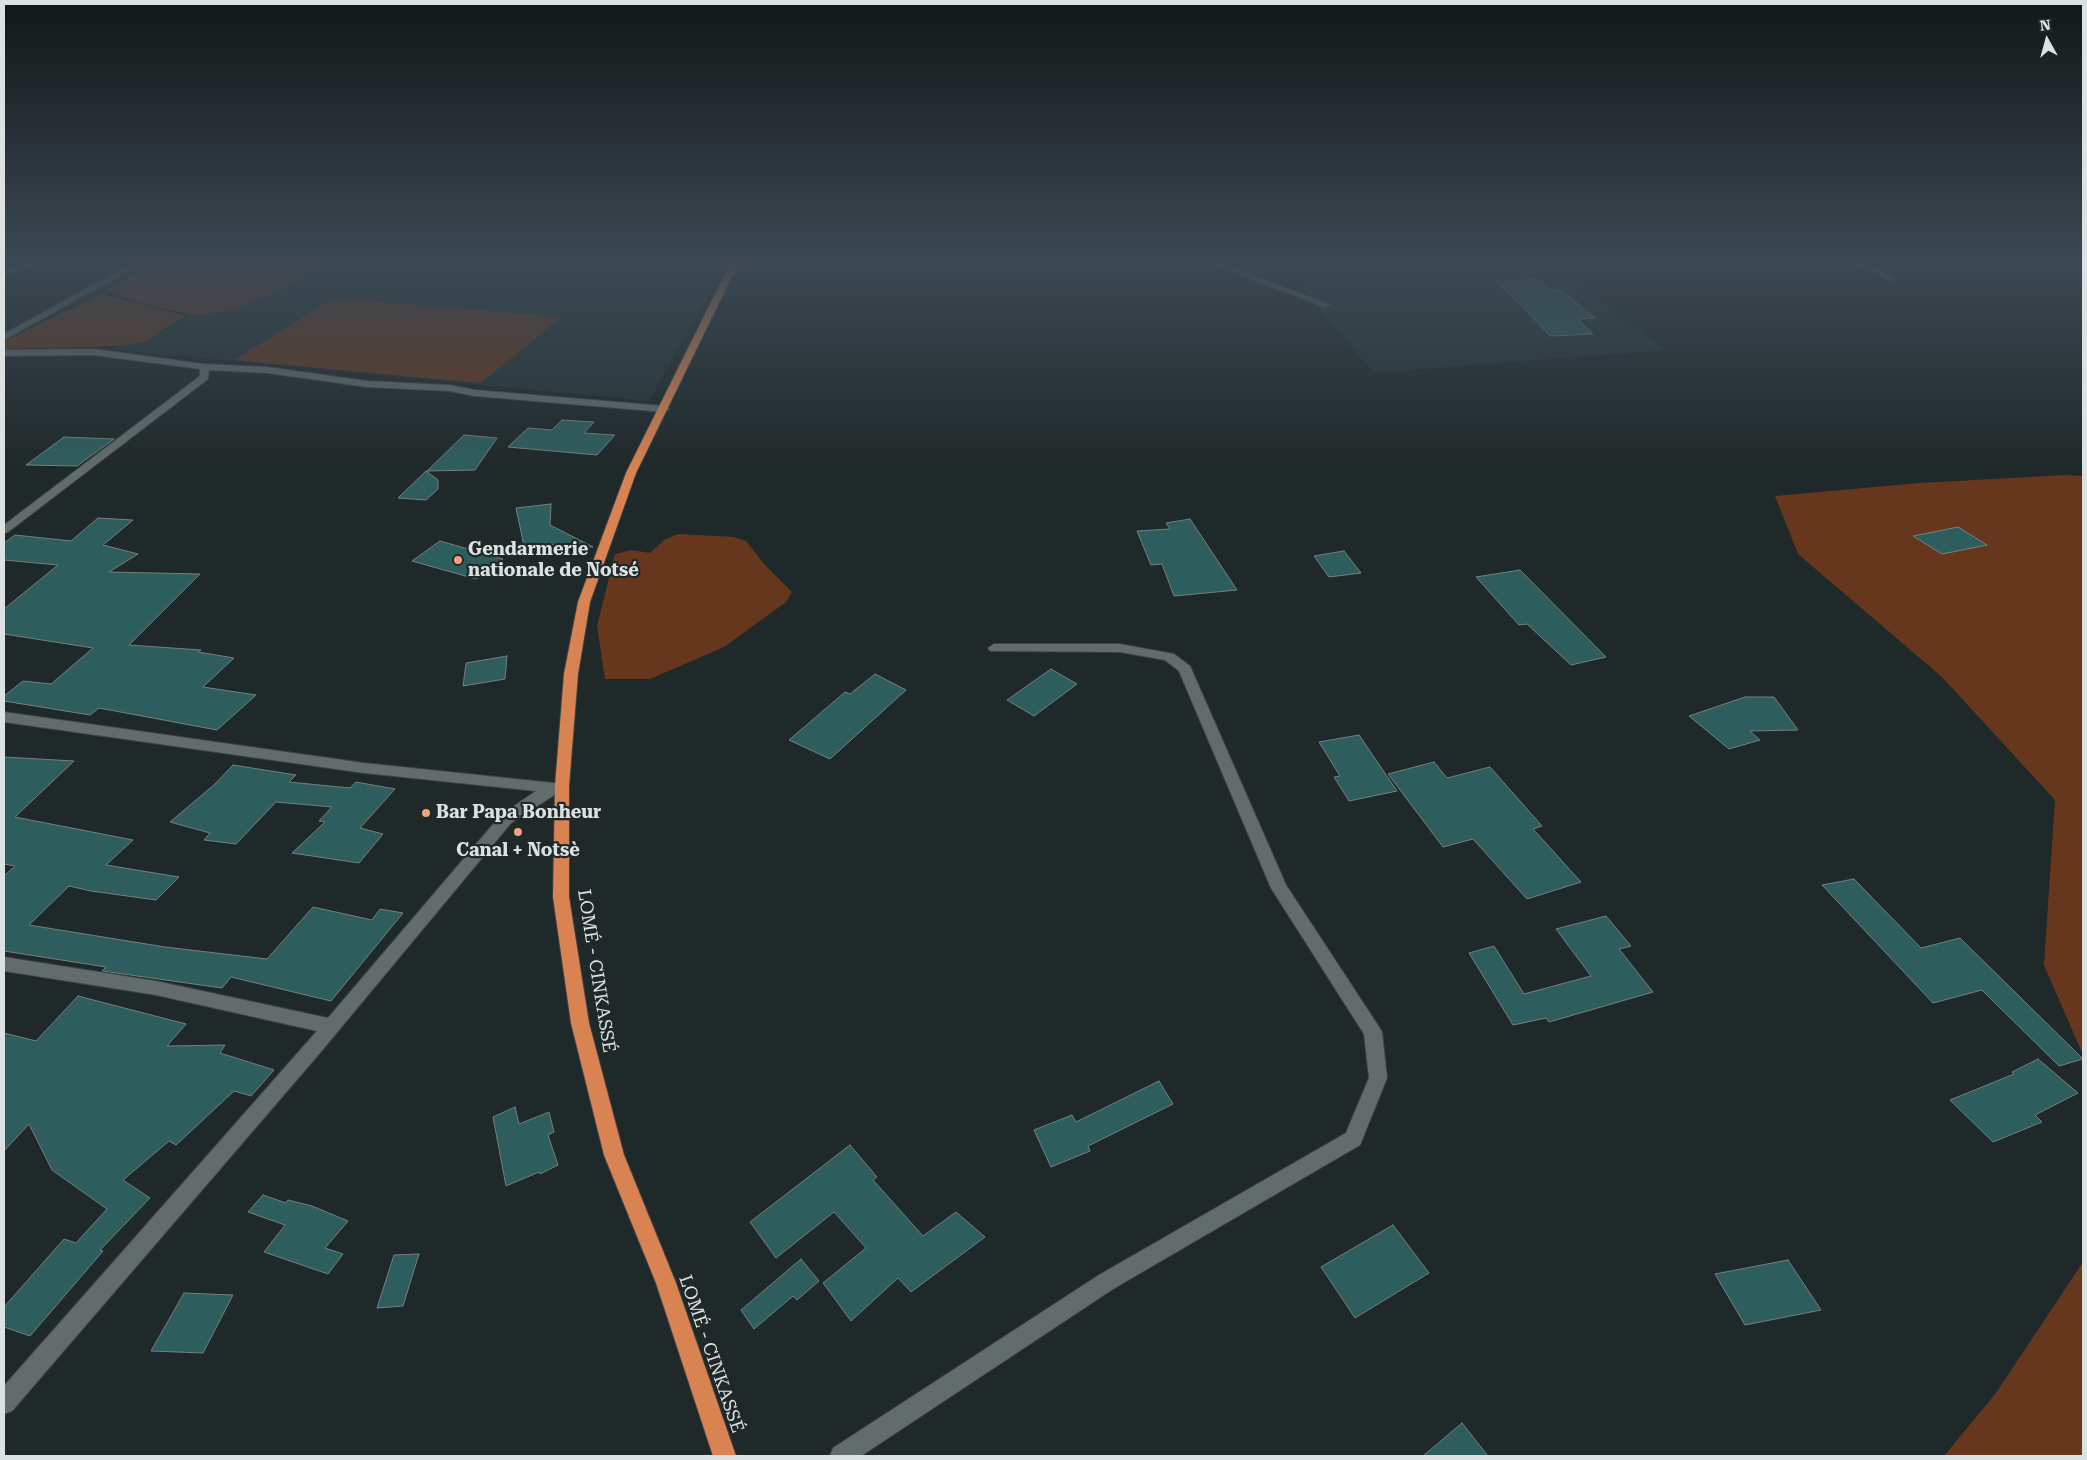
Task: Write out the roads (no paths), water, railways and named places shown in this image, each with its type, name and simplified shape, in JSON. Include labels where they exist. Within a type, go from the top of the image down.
[{"type":"highway","name":"LOMÉ - CINKASSÉ","points":[[701,332],[631,473],[584,602],[571,674],[556,787],[561,897],[580,1023],[614,1155],[666,1283],[724,1456]]},
{"type":"street","points":[[4,353],[93,352],[204,367],[267,370],[367,384],[449,388],[475,393],[664,409]]},
{"type":"street","points":[[4,530],[205,377],[204,367]]},
{"type":"street","points":[[841,1456],[1106,1282],[1353,1139],[1378,1078],[1374,1032],[1279,888],[1185,669],[1169,657],[1120,648],[994,648]]},
{"type":"street","points":[[4,717],[364,768],[556,787]]},
{"type":"street","points":[[4,1403],[506,820],[556,787]]},
{"type":"street","points":[[4,964],[156,988],[330,1026]]},
{"type":"place","name":"Gendarmerie nationale de Notsé","points":[[458,560]]},
{"type":"place","name":"Bar Papa Bonheur","points":[[426,813]]},
{"type":"place","name":"Canal + Notsè","points":[[518,832]]}]
